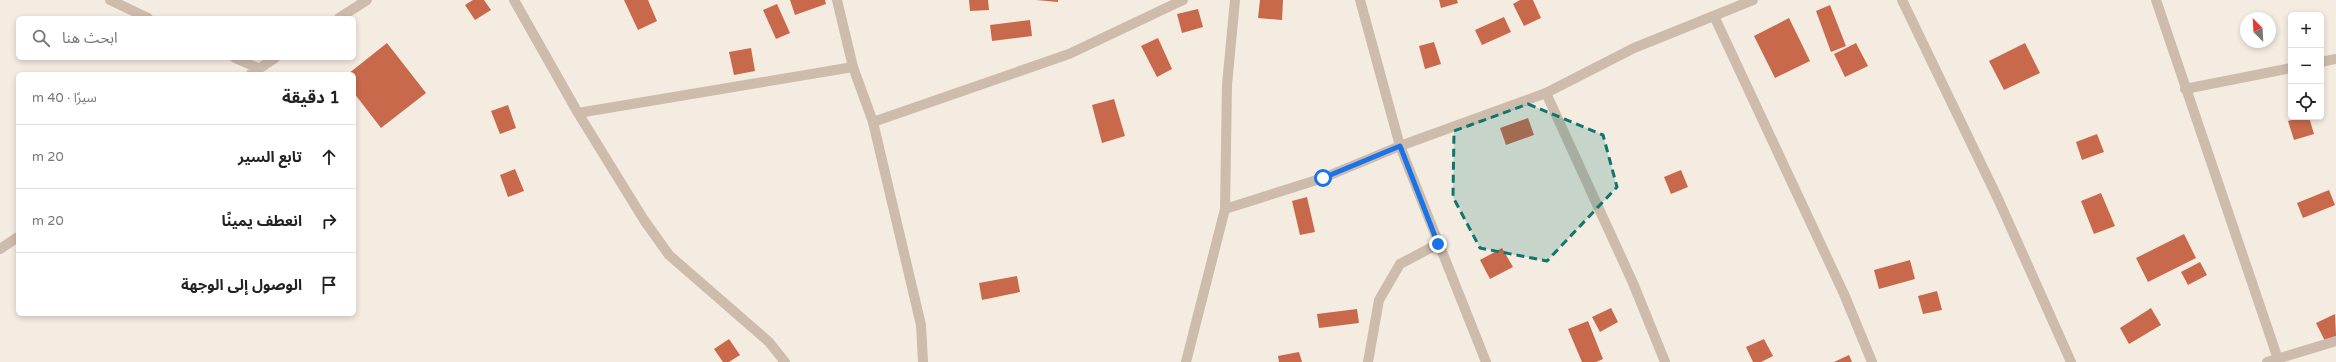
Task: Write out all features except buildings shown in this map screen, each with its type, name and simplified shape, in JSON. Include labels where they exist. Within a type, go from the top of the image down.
[{"type":"street","points":[[110,0],[144,16]]},
{"type":"street","points":[[341,16],[367,0]]},
{"type":"street","points":[[514,0],[578,113],[644,220],[669,255],[769,342],[785,362]]},
{"type":"street","points":[[837,0],[853,67],[873,122],[921,325],[923,362]]},
{"type":"street","points":[[873,122],[1069,54],[1183,0]]},
{"type":"street","points":[[1186,362],[1225,209],[1227,85],[1235,0]]},
{"type":"street","points":[[1360,0],[1400,146],[1486,362]]},
{"type":"street","points":[[1225,209],[1323,178],[1400,146],[1546,93],[1634,48],[1753,0]]},
{"type":"street","points":[[1902,0],[1999,201],[2071,362]]},
{"type":"street","points":[[2156,0],[2278,360]]},
{"type":"street","points":[[1714,16],[1844,294],[1872,362]]},
{"type":"street","points":[[2324,61],[2336,59]]},
{"type":"street","points":[[238,60],[254,71],[272,60]]},
{"type":"street","points":[[578,113],[853,67]]},
{"type":"street","points":[[2186,89],[2288,69]]},
{"type":"street","points":[[1546,93],[1634,283],[1665,362]]},
{"type":"street","points":[[0,249],[16,238]]},
{"type":"street","points":[[1368,362],[1379,300],[1400,264],[1438,244]]},
{"type":"street","points":[[2267,362],[2278,360],[2336,341]]},
{"type":"highlighted area","points":[[1528,104],[1603,135],[1617,187],[1547,261],[1480,248],[1453,197],[1454,131]]},
{"type":"route","points":[[1323,178],[1400,146],[1438,244]]}]
